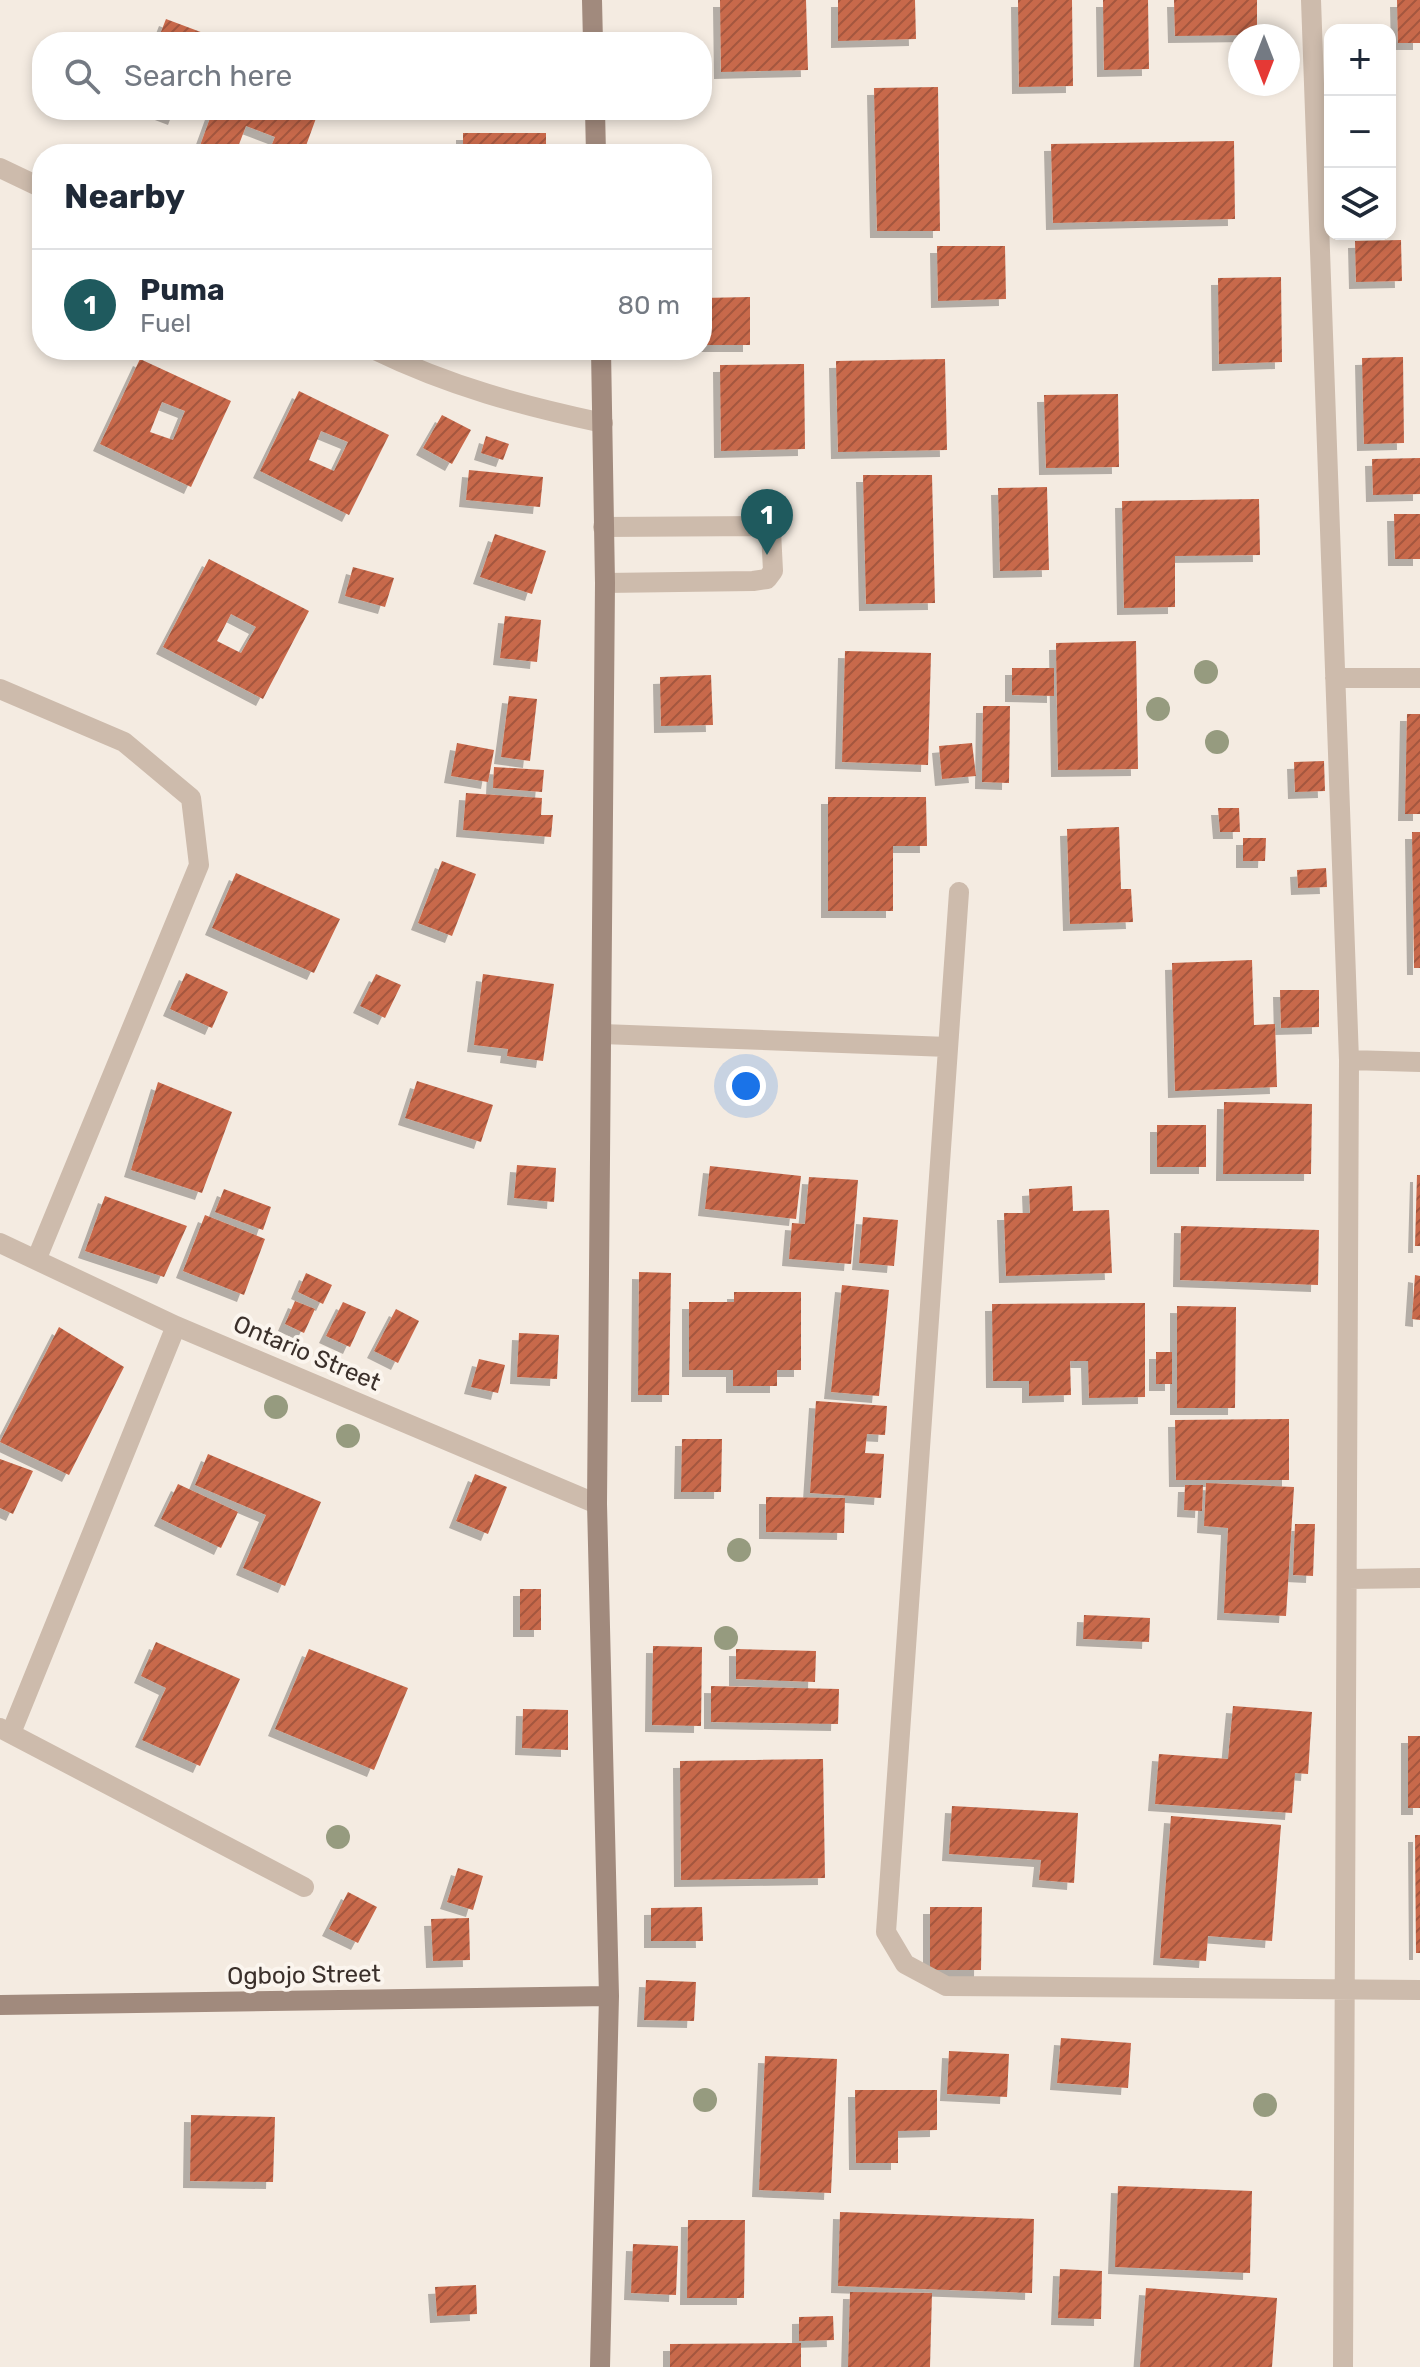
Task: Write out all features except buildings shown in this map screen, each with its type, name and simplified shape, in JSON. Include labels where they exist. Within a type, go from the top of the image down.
[{"type":"street","points":[[592,0],[593,32]]},
{"type":"street","points":[[1311,0],[1349,1060],[1343,2367]]},
{"type":"street","points":[[595,120],[596,144]]},
{"type":"street","points":[[0,168],[32,183]]},
{"type":"street","points":[[396,360],[508,403],[603,423]]},
{"type":"street","points":[[600,2367],[609,1996],[597,1504],[605,583],[601,360]]},
{"type":"street","points":[[603,527],[762,526],[771,531],[773,571],[767,579],[753,581],[605,583]]},
{"type":"street","points":[[1335,678],[1420,678]]},
{"type":"street","points":[[0,689],[124,742],[191,798],[199,865],[37,1258]]},
{"type":"street","points":[[959,892],[886,1932],[905,1964],[946,1986],[1420,1990]]},
{"type":"street","points":[[602,1034],[948,1047]]},
{"type":"street","points":[[1349,1060],[1420,1062]]},
{"type":"street","name":"Ontario Street","points":[[0,1243],[176,1326],[597,1504]]},
{"type":"street","points":[[176,1326],[6,1730],[304,1887]]},
{"type":"street","points":[[1348,1579],[1420,1578]]},
{"type":"street","name":"Ogbojo Street","points":[[0,2005],[609,1996]]},
{"type":"place","name":"Puma","points":[[767,555]]}]
